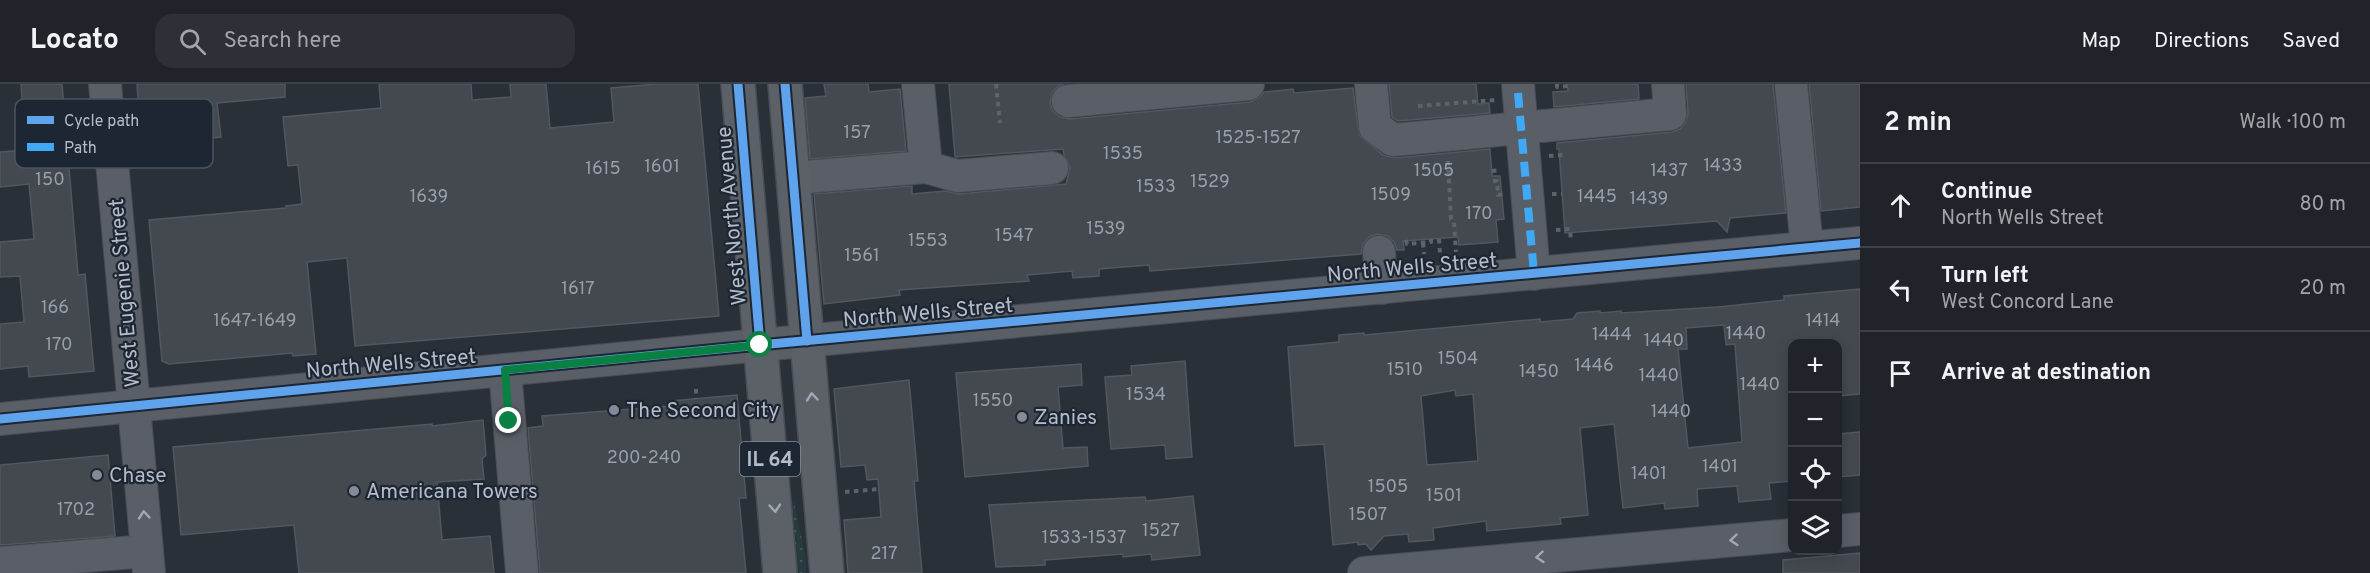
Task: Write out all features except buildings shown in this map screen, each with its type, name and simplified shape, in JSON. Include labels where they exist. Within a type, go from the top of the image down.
[{"type":"main road","name":"West North Avenue","points":[[738,84],[780,573]]},
{"type":"main road","name":"IL 64","points":[[786,84],[827,573]]},
{"type":"street","name":"West Eugenie Street","points":[[105,84],[106,99]]},
{"type":"street","points":[[918,84],[926,167]]},
{"type":"street","points":[[1068,101],[1248,84]]},
{"type":"street","points":[[1371,84],[1375,127],[1393,140],[1670,114],[1668,84]]},
{"type":"street","points":[[1791,84],[1807,248]]},
{"type":"street","points":[[1510,92],[1521,128],[1534,273]]},
{"type":"street","points":[[793,178],[926,167],[957,176],[1052,168]]},
{"type":"street","name":"West Eugenie Street","points":[[113,168],[148,562]]},
{"type":"street","name":"North Wells Street","points":[[0,419],[760,345],[1860,243]]},
{"type":"street","points":[[1390,287],[1409,247]]},
{"type":"street","points":[[505,370],[522,573]]},
{"type":"street","points":[[1842,531],[1860,529]]},
{"type":"street","points":[[1364,573],[1788,535]]},
{"type":"street","points":[[0,563],[148,562]]},
{"type":"path","points":[[996,84],[1000,123]]},
{"type":"path","points":[[1557,84],[1557,87],[1568,86]]},
{"type":"path","points":[[1418,106],[1510,92]]},
{"type":"path","points":[[1445,135],[1451,219],[1454,222],[1456,252]]},
{"type":"path","points":[[1548,156],[1564,155]]},
{"type":"path","points":[[1551,194],[1562,194]]},
{"type":"path","points":[[1555,230],[1570,229],[1570,241]]},
{"type":"path","points":[[1409,247],[1426,237]]},
{"type":"path","points":[[1409,247],[1431,242],[1431,239]]},
{"type":"path","points":[[1439,239],[1440,253]]},
{"type":"path","points":[[696,388],[696,399]]},
{"type":"path","points":[[838,493],[879,489]]},
{"type":"green space","points":[[790,503],[794,503],[805,554],[806,573],[795,573]]},
{"type":"marked path","points":[[1518,93],[1534,274]]},
{"type":"cycle path","points":[[738,84],[760,345]]},
{"type":"cycle path","points":[[785,84],[807,341]]},
{"type":"cycle path","points":[[0,419],[760,345],[1860,243]]},
{"type":"place","name":"The Second City","points":[[614,410]]},
{"type":"place","name":"Zanies","points":[[1022,417]]},
{"type":"place","name":"Chase","points":[[97,475]]},
{"type":"place","name":"Americana Towers","points":[[354,491]]},
{"type":"route","points":[[509,421],[505,370],[760,345]]}]
